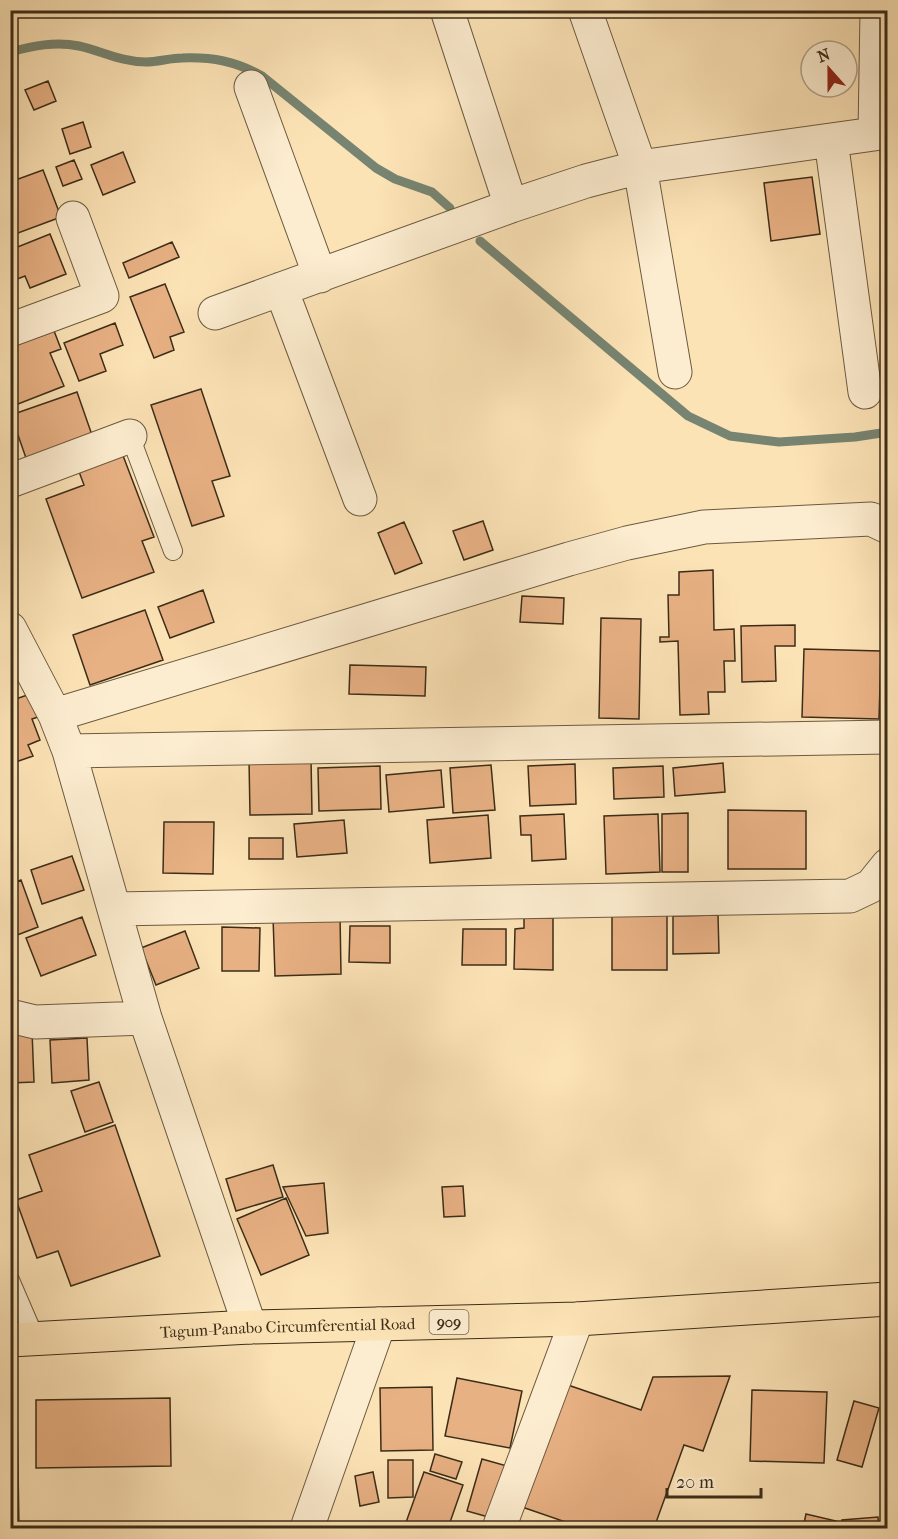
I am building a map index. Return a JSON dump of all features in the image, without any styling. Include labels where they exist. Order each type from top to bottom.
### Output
[{"type":"main road","name":"Tagum-Panabo Circumferential Road","points":[[23,1339],[250,1327],[578,1319],[888,1299]]},
{"type":"street","points":[[447,10],[512,206]]},
{"type":"street","points":[[585,10],[640,167],[675,372]]},
{"type":"street","points":[[215,314],[586,181],[640,167],[881,132],[877,10]]},
{"type":"street","points":[[250,87],[320,276]]},
{"type":"street","points":[[831,140],[865,392]]},
{"type":"street","points":[[10,330],[102,296],[73,218]]},
{"type":"street","points":[[281,289],[360,499]]},
{"type":"street","points":[[10,481],[130,436]]},
{"type":"street","points":[[55,715],[627,543],[704,527],[871,519],[888,527]]},
{"type":"street","points":[[10,629],[55,715],[69,751],[145,1018],[250,1327]]},
{"type":"street","points":[[69,751],[888,737]]},
{"type":"street","points":[[114,909],[850,896],[871,886],[888,865]]},
{"type":"street","points":[[10,1016],[34,1022],[145,1018]]},
{"type":"street","points":[[500,1528],[578,1319]]},
{"type":"street","points":[[307,1528],[379,1324]]},
{"type":"lane","points":[[130,436],[173,551]]},
{"type":"lane","points":[[10,1280],[23,1339]]},
{"type":"building","points":[[48,81],[56,101],[34,110],[25,90]]},
{"type":"building","points":[[83,122],[91,147],[70,154],[62,129]]},
{"type":"building","points":[[123,152],[135,182],[103,195],[91,165]]},
{"type":"building","points":[[74,160],[82,179],[63,186],[56,167]]},
{"type":"building","points":[[43,170],[61,217],[10,236],[10,182]]},
{"type":"building","points":[[812,177],[820,234],[771,241],[764,183]]},
{"type":"building","points":[[50,234],[66,274],[30,288],[25,276],[10,282],[10,250]]},
{"type":"building","points":[[172,242],[179,257],[129,278],[123,263]]},
{"type":"building","points":[[165,284],[184,332],[170,337],[174,350],[154,358],[130,297]]},
{"type":"building","points":[[51,323],[61,349],[50,353],[64,386],[18,404],[10,385],[10,340]]},
{"type":"building","points":[[115,323],[123,345],[100,354],[106,371],[79,381],[64,343]]},
{"type":"building","points":[[201,389],[230,476],[212,481],[224,516],[192,526],[151,405]]},
{"type":"building","points":[[77,392],[92,435],[26,458],[11,415]]},
{"type":"building","points":[[122,453],[154,537],[142,541],[154,572],[82,598],[46,499],[84,485],[78,469]]},
{"type":"building","points":[[483,521],[493,550],[464,560],[453,531]]},
{"type":"building","points":[[404,522],[422,563],[395,574],[378,533]]},
{"type":"building","points":[[713,570],[714,630],[734,629],[735,661],[724,661],[725,692],[708,692],[709,714],[680,715],[678,641],[660,642],[660,637],[669,637],[668,595],[679,595],[679,572]]},
{"type":"building","points":[[203,590],[214,622],[170,638],[158,607]]},
{"type":"building","points":[[522,596],[564,598],[563,624],[520,622]]},
{"type":"building","points":[[145,610],[163,660],[90,685],[73,635]]},
{"type":"building","points":[[601,618],[641,619],[639,719],[599,718]]},
{"type":"building","points":[[795,625],[795,646],[775,646],[776,681],[742,682],[741,626]]},
{"type":"building","points":[[10,649],[23,673],[10,679]]},
{"type":"building","points":[[804,649],[881,651],[879,719],[802,717]]},
{"type":"building","points":[[350,665],[426,667],[425,696],[349,694]]},
{"type":"building","points":[[33,693],[41,716],[32,719],[40,740],[28,745],[33,756],[10,764],[10,701]]},
{"type":"building","points":[[311,758],[312,814],[250,815],[249,759]]},
{"type":"building","points":[[723,763],[725,792],[675,796],[673,768]]},
{"type":"building","points":[[575,764],[576,804],[530,806],[528,766]]},
{"type":"building","points":[[491,765],[495,810],[453,813],[450,768]]},
{"type":"building","points":[[380,766],[381,809],[319,811],[318,768]]},
{"type":"building","points":[[663,766],[664,797],[614,799],[613,768]]},
{"type":"building","points":[[441,770],[444,807],[389,812],[386,775]]},
{"type":"building","points":[[728,810],[806,811],[806,869],[728,869]]},
{"type":"building","points":[[688,813],[688,872],[662,872],[662,814]]},
{"type":"building","points":[[564,814],[566,859],[532,861],[531,835],[521,835],[520,816]]},
{"type":"building","points":[[658,814],[660,872],[606,874],[604,816]]},
{"type":"building","points":[[488,815],[491,858],[430,863],[427,820]]},
{"type":"building","points":[[344,820],[347,853],[297,857],[294,824]]},
{"type":"building","points":[[164,822],[214,822],[213,874],[163,873]]},
{"type":"building","points":[[249,838],[283,838],[283,859],[249,859]]},
{"type":"building","points":[[72,856],[84,890],[42,904],[31,870]]},
{"type":"building","points":[[21,880],[38,927],[12,937],[10,932],[10,884]]},
{"type":"building","points":[[612,909],[667,909],[667,970],[612,970]]},
{"type":"building","points":[[340,915],[341,974],[275,976],[273,917]]},
{"type":"building","points":[[718,915],[719,953],[673,954],[673,916]]},
{"type":"building","points":[[82,917],[96,955],[41,976],[26,938]]},
{"type":"building","points":[[524,917],[553,918],[553,970],[514,969],[515,929],[524,928]]},
{"type":"building","points":[[350,926],[390,926],[390,963],[349,962]]},
{"type":"building","points":[[222,927],[260,928],[259,971],[222,971]]},
{"type":"building","points":[[463,929],[506,929],[506,965],[462,965]]},
{"type":"building","points":[[185,931],[199,968],[156,985],[141,948]]},
{"type":"building","points":[[32,1031],[34,1082],[10,1083],[10,1032]]},
{"type":"building","points":[[87,1038],[89,1080],[52,1083],[50,1040]]},
{"type":"building","points":[[99,1082],[113,1122],[85,1132],[71,1091]]},
{"type":"building","points":[[115,1125],[160,1256],[71,1286],[58,1251],[37,1258],[16,1200],[42,1191],[29,1155]]},
{"type":"building","points":[[273,1165],[283,1197],[236,1211],[226,1179]]},
{"type":"building","points":[[324,1183],[328,1233],[306,1236],[283,1187]]},
{"type":"building","points":[[463,1186],[465,1216],[444,1217],[442,1187]]},
{"type":"building","points":[[286,1198],[309,1255],[261,1275],[237,1219]]},
{"type":"building","points":[[730,1376],[703,1451],[684,1445],[654,1528],[583,1528],[522,1507],[565,1384],[641,1410],[653,1377]]},
{"type":"building","points":[[457,1378],[522,1391],[510,1448],[445,1436]]},
{"type":"building","points":[[432,1387],[433,1450],[381,1451],[380,1388]]},
{"type":"building","points":[[752,1390],[827,1392],[824,1463],[750,1461]]},
{"type":"building","points":[[170,1398],[171,1466],[36,1468],[36,1400]]},
{"type":"building","points":[[854,1401],[879,1408],[862,1467],[837,1460]]},
{"type":"building","points":[[17,1409],[19,1528],[10,1528],[10,1410]]},
{"type":"building","points":[[435,1454],[462,1462],[456,1479],[430,1471]]},
{"type":"building","points":[[482,1459],[507,1466],[499,1520],[467,1511]]},
{"type":"building","points":[[388,1460],[413,1460],[413,1497],[388,1498]]},
{"type":"building","points":[[373,1472],[379,1502],[360,1506],[355,1476]]},
{"type":"building","points":[[424,1472],[463,1485],[448,1528],[404,1528]]},
{"type":"building","points":[[806,1514],[836,1521],[834,1528],[803,1528]]},
{"type":"building","points":[[878,1517],[879,1528],[843,1528],[842,1520]]},
{"type":"building","points":[[320,1520],[346,1528],[317,1528]]},
{"type":"waterway","points":[[10,52],[36,46],[61,44],[79,46],[137,62],[204,58],[242,67],[262,76],[376,168],[395,179],[432,192],[450,208]]},
{"type":"waterway","points":[[480,241],[688,416],[730,436],[779,442],[855,437],[888,432]]}]
